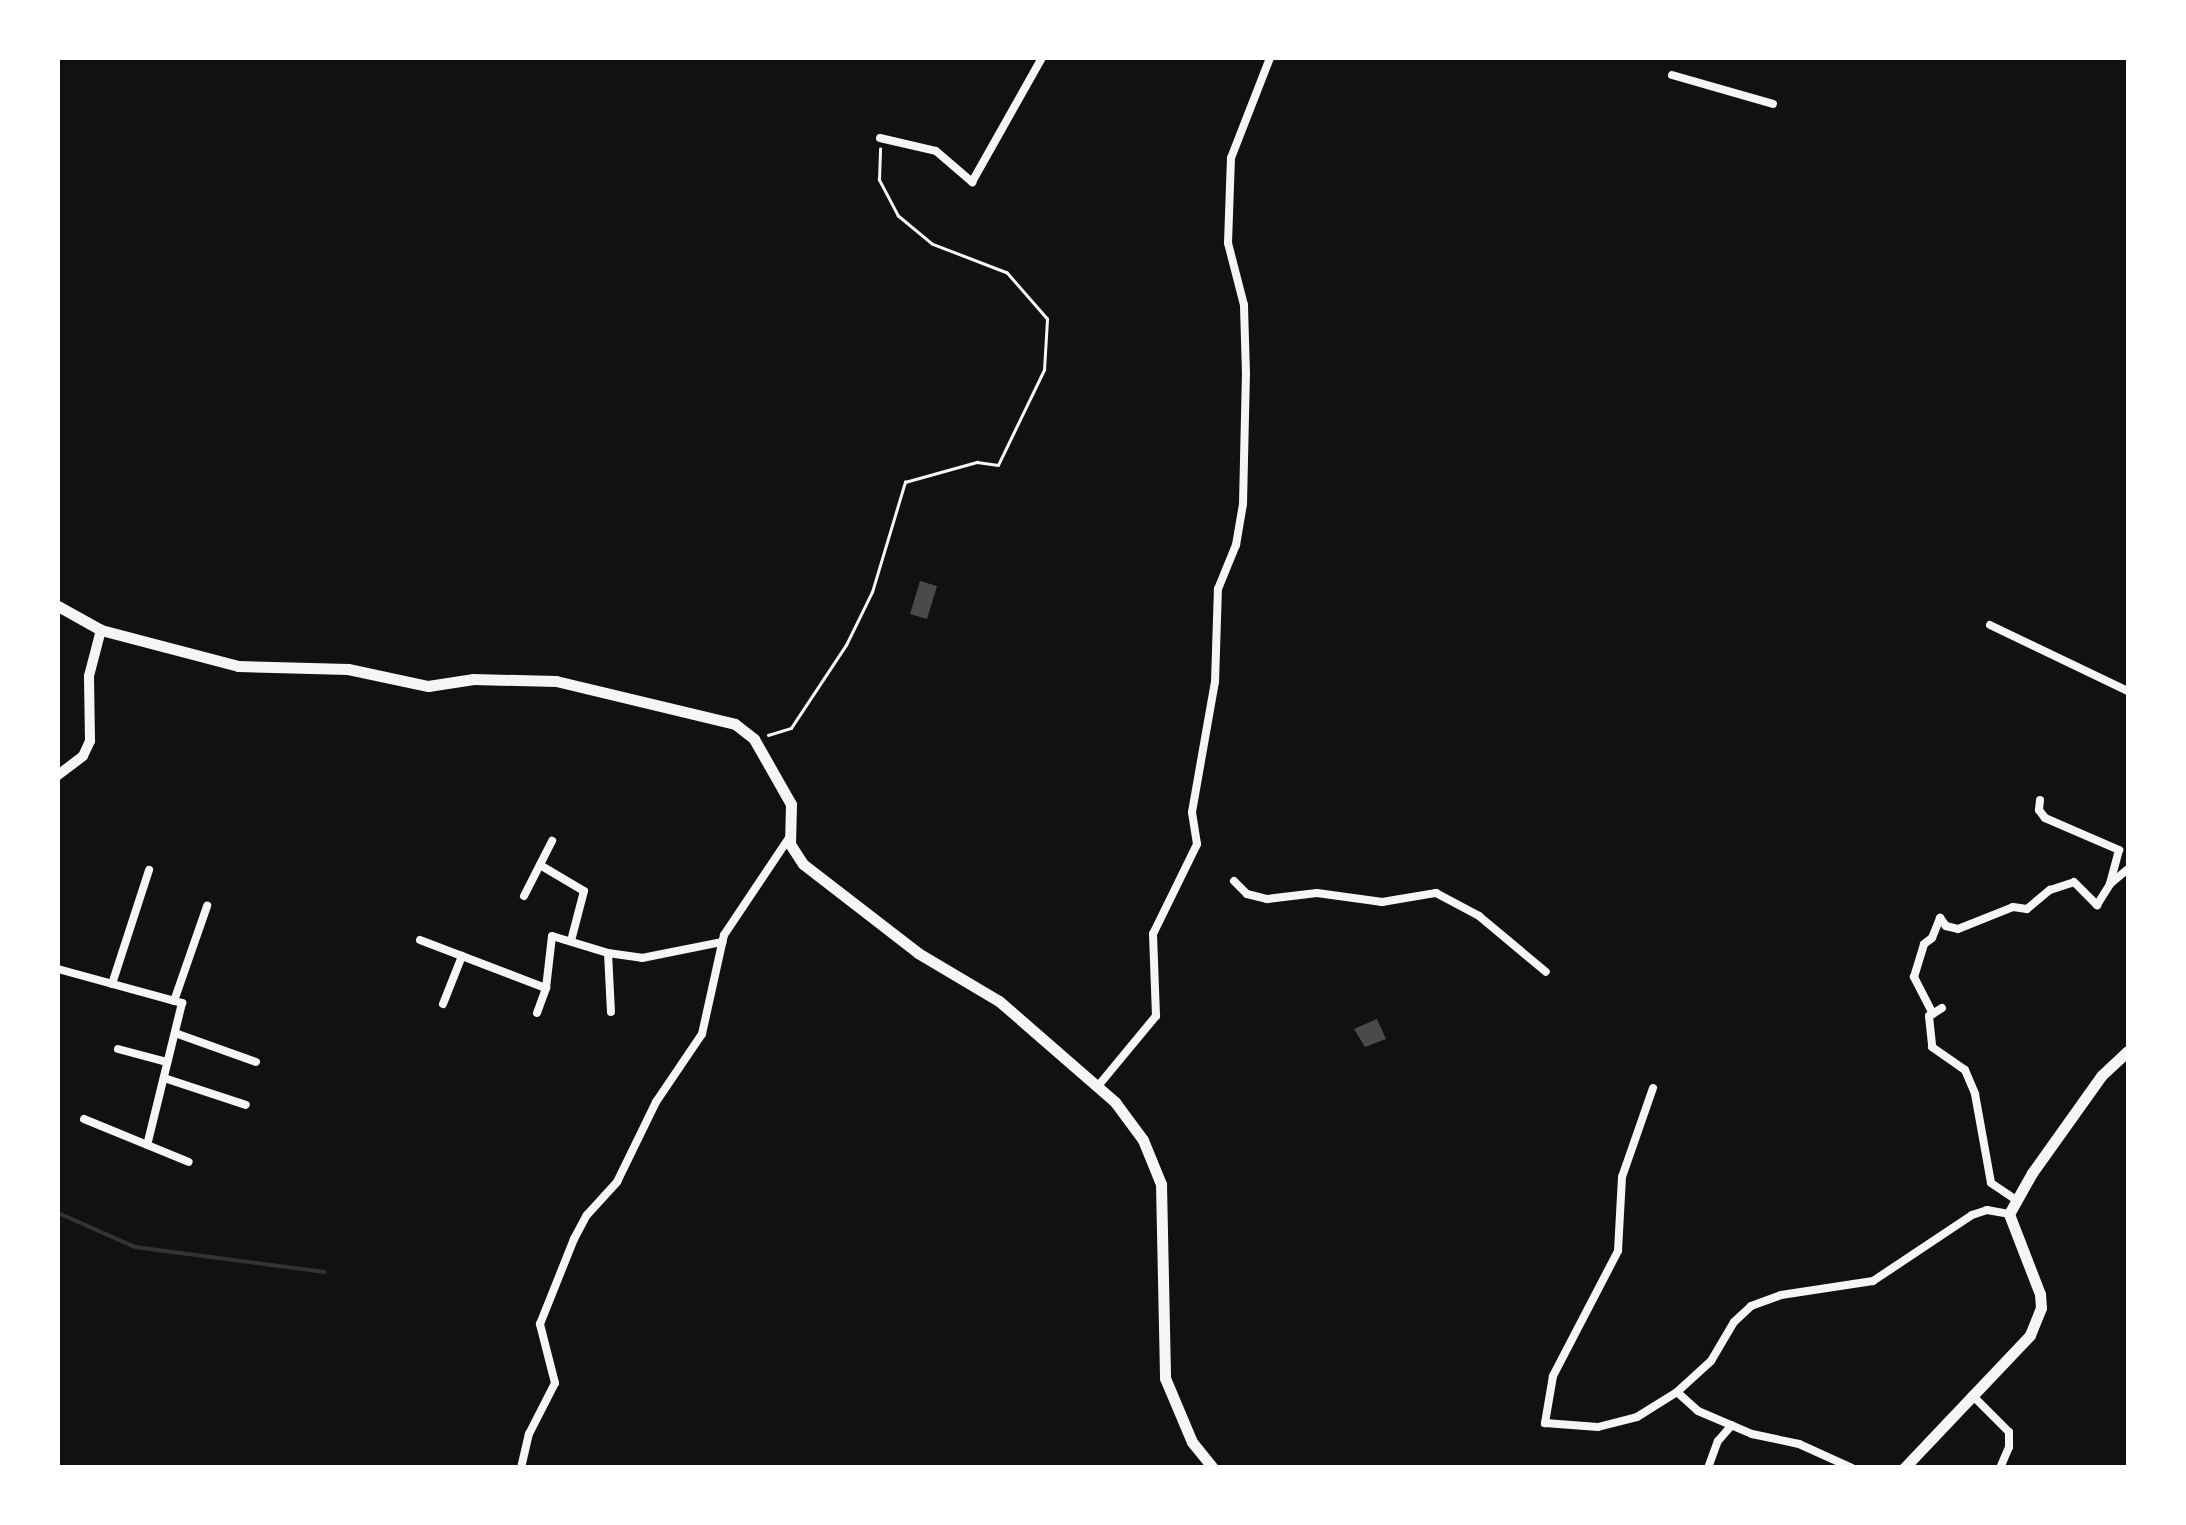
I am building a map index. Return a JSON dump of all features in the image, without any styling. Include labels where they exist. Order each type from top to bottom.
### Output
[{"type":"main road","points":[[58,606],[102,630],[214,661],[268,669],[313,665],[348,669],[428,686],[473,679],[556,681],[718,717],[754,739],[792,804],[790,844],[803,864],[918,953],[999,1000],[1098,1086],[1143,1140],[1158,1174],[1164,1281],[1162,1361],[1178,1414],[1212,1468]]},
{"type":"main road","points":[[1904,1468],[2030,1335],[2041,1308],[2038,1281],[2008,1214],[2102,1075],[2128,1051]]},
{"type":"street","points":[[880,138],[936,151],[972,182],[1042,58]]},
{"type":"street","points":[[1098,1086],[1156,1016],[1153,934],[1197,844],[1192,812],[1215,682],[1218,588],[1236,545],[1243,504],[1244,306],[1228,243],[1231,158],[1270,58]]},
{"type":"street","points":[[1672,75],[1773,104]]},
{"type":"street","points":[[1990,625],[2128,691]]},
{"type":"street","points":[[58,775],[83,756],[90,741],[90,676],[102,630]]},
{"type":"street","points":[[2040,800],[2039,810],[2045,818],[2118,850],[2110,884]]},
{"type":"street","points":[[521,1468],[529,1434],[555,1384],[540,1324],[574,1239],[588,1215],[617,1182],[656,1102],[702,1034],[722,942],[791,834]]},
{"type":"street","points":[[524,896],[552,841]]},
{"type":"street","points":[[540,865],[584,890],[571,942]]},
{"type":"street","points":[[1933,1014],[1914,976],[1924,944],[1940,918],[1946,926],[1958,929],[2012,906],[2026,909],[2050,890],[2074,882],[2097,905],[2110,884],[2128,869]]},
{"type":"street","points":[[112,984],[149,870]]},
{"type":"street","points":[[1234,881],[1247,894],[1267,899],[1317,893],[1382,902],[1436,893],[1479,916],[1546,972]]},
{"type":"street","points":[[174,1001],[207,906]]},
{"type":"street","points":[[536,1013],[546,988],[552,936],[608,953],[642,958],[722,942]]},
{"type":"street","points":[[420,940],[546,988]]},
{"type":"street","points":[[608,953],[612,1012]]},
{"type":"street","points":[[443,1004],[462,956]]},
{"type":"street","points":[[58,970],[182,1003],[147,1145]]},
{"type":"street","points":[[1942,1008],[1929,1016],[1932,1047],[1965,1070],[1975,1094],[1990,1183],[2016,1200]]},
{"type":"street","points":[[175,1032],[256,1062]]},
{"type":"street","points":[[118,1049],[168,1062]]},
{"type":"street","points":[[164,1078],[246,1105]]},
{"type":"street","points":[[1653,1088],[1622,1176],[1618,1251],[1553,1376],[1545,1423],[1598,1427],[1637,1416],[1677,1392],[1711,1361],[1734,1322],[1751,1306],[1782,1295],[1873,1281],[1972,1214],[1987,1210],[2008,1214]]},
{"type":"street","points":[[84,1120],[189,1162]]},
{"type":"street","points":[[1677,1392],[1698,1411],[1800,1444],[1852,1468]]},
{"type":"street","points":[[1972,1396],[2008,1432],[2008,1447],[2000,1468]]},
{"type":"street","points":[[1708,1468],[1718,1441],[1732,1425]]},
{"type":"path","points":[[754,739],[790,728],[846,645],[872,592],[905,482],[976,462],[998,465],[1044,370],[1047,319],[1007,273],[932,244],[898,216],[879,180],[880,138]]},
{"type":"building","points":[[920,581],[937,586],[927,619],[910,614]]},
{"type":"building","points":[[1377,1019],[1386,1039],[1365,1047],[1354,1029]]},
{"type":"waterway","points":[[58,1213],[135,1247],[324,1272]]}]
